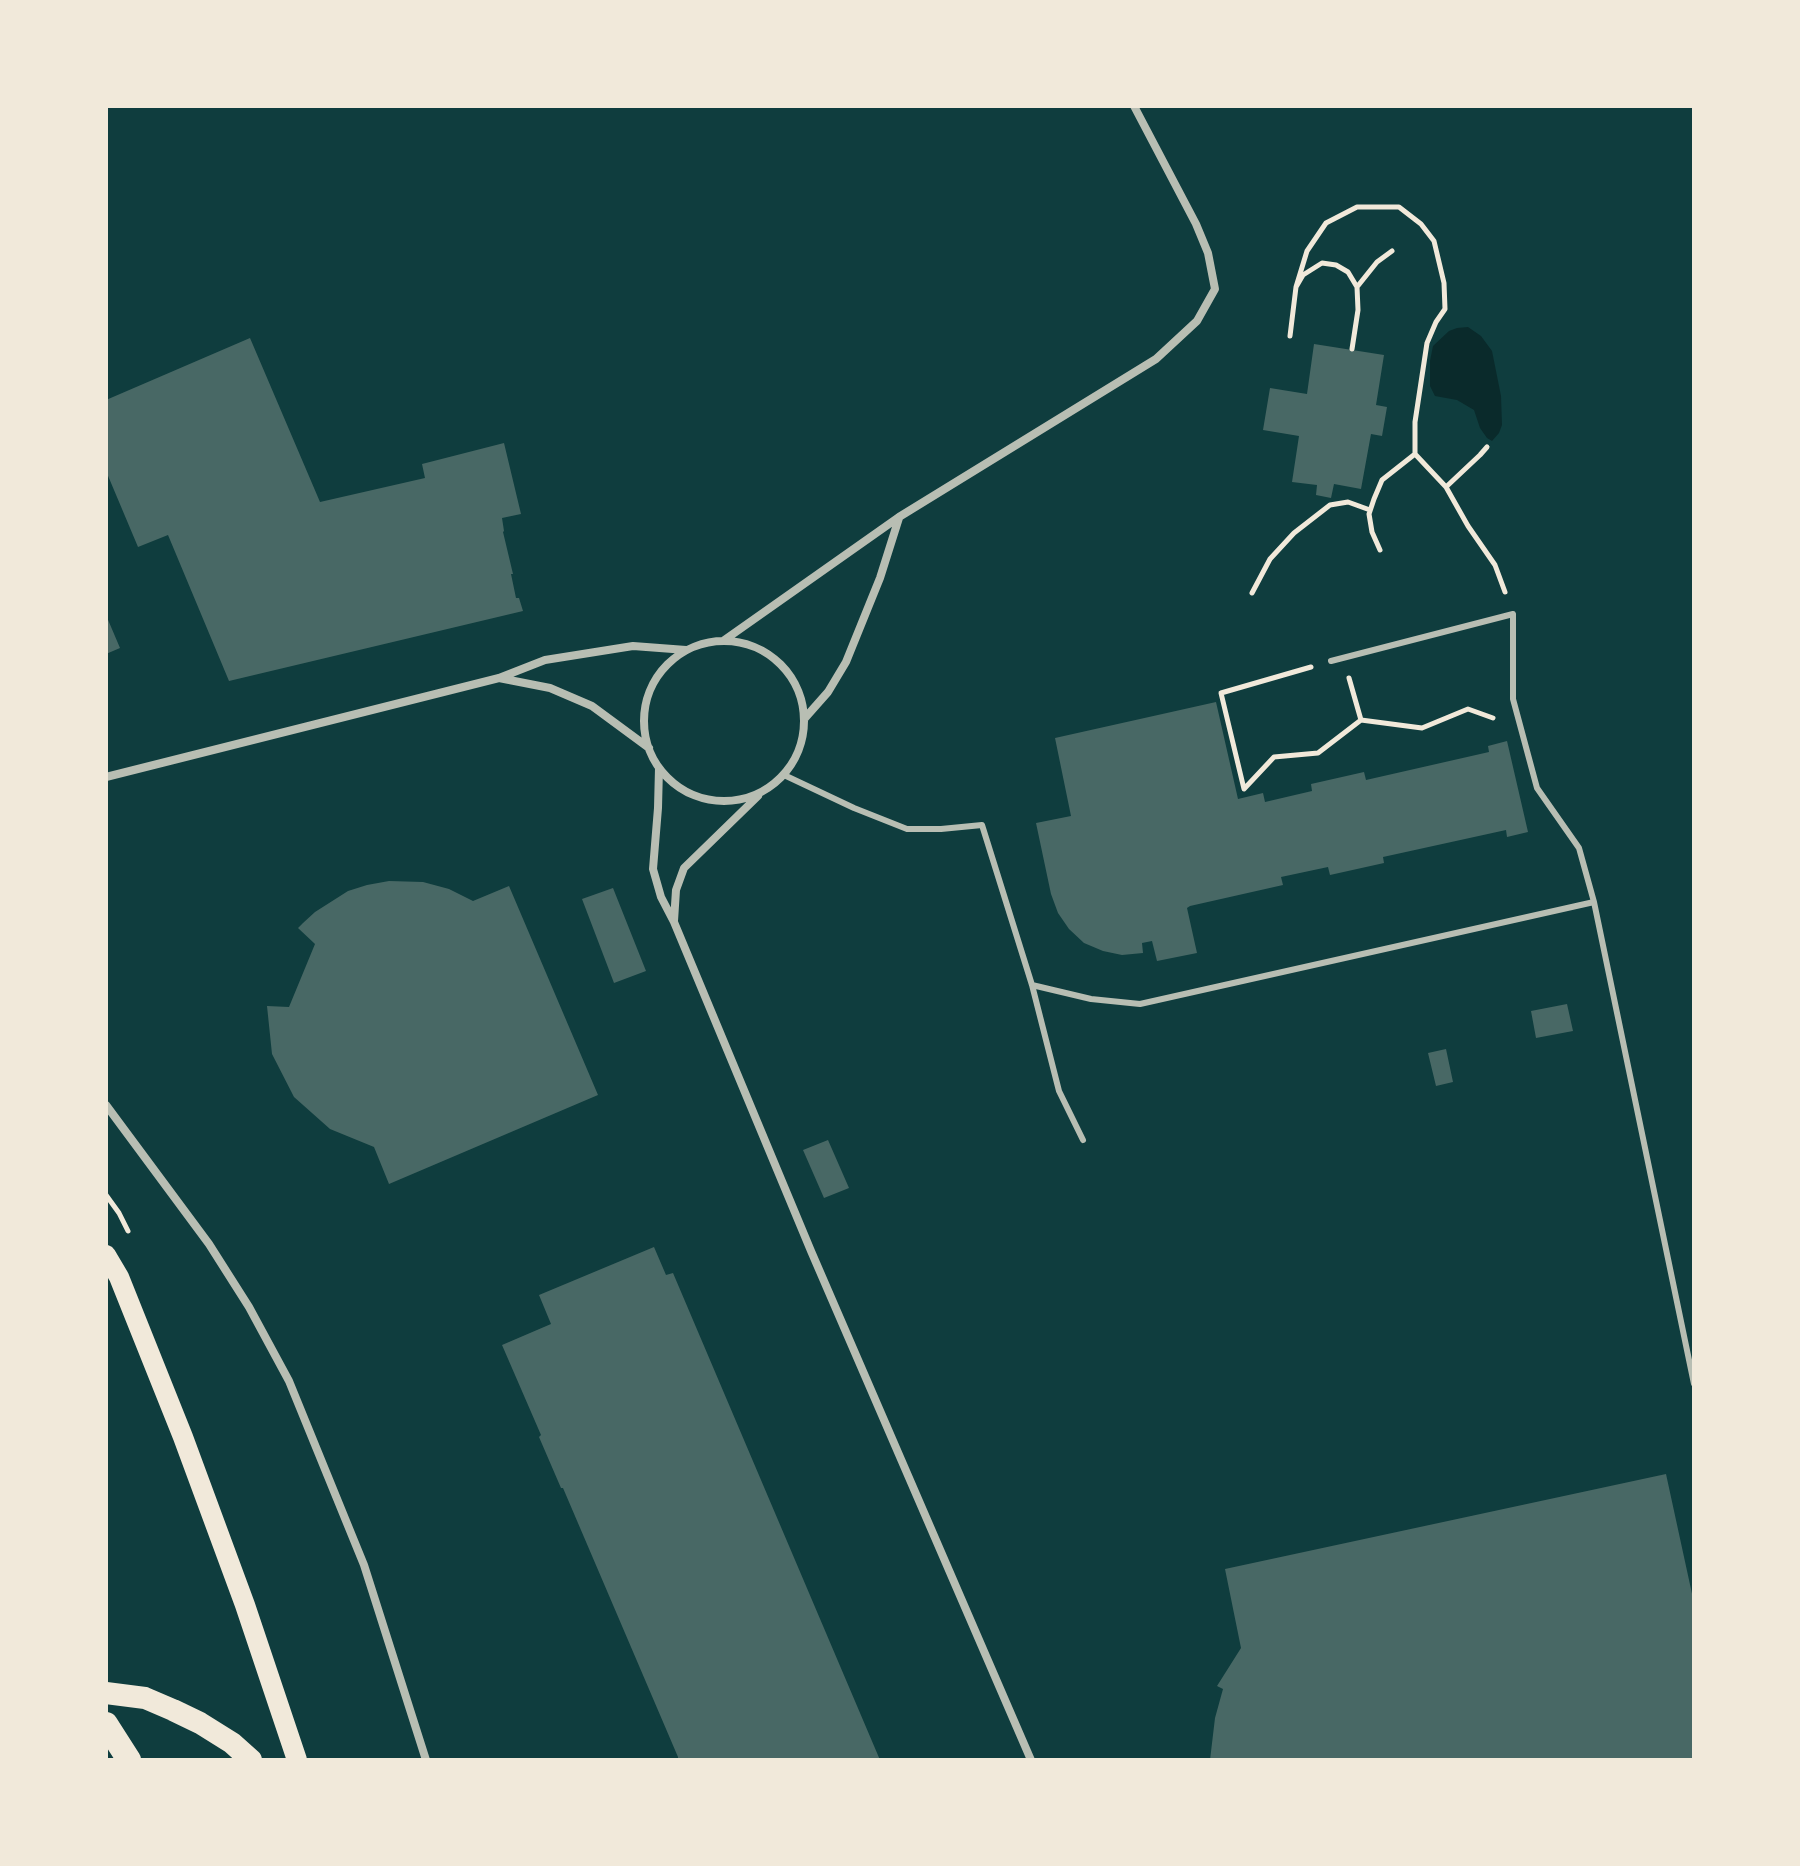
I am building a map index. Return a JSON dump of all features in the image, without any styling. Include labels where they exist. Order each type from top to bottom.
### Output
[{"type":"highway","points":[[106,1693],[145,1698],[173,1710],[232,1743],[251,1760]]},
{"type":"highway","points":[[106,1724],[129,1760]]},
{"type":"main road","points":[[106,1255],[119,1277],[189,1451],[297,1760]]},
{"type":"street","points":[[723,641],[899,517],[1156,359],[1197,321],[1215,289],[1208,253],[1134,106]]},
{"type":"street","points":[[805,718],[828,692],[846,662],[880,578],[899,517]]},
{"type":"street","points":[[674,922],[676,890],[684,868],[762,792],[784,775],[803,739],[805,718],[800,694],[788,672],[769,655],[747,644],[723,641],[686,650],[659,674],[648,697],[644,722],[649,748],[659,768],[675,785],[695,796],[717,801],[740,800],[762,792]]},
{"type":"street","points":[[106,777],[499,678],[545,660],[633,646],[686,650]]},
{"type":"street","points":[[499,678],[550,688],[592,706],[649,748]]},
{"type":"street","points":[[659,768],[653,869],[661,897],[1031,1760]]},
{"type":"street","points":[[106,1105],[209,1244],[249,1307],[289,1381],[364,1565],[426,1760]]},
{"type":"lane","points":[[1331,661],[1513,614],[1513,699],[1537,788],[1579,848],[1594,902],[1694,1384]]},
{"type":"lane","points":[[784,775],[907,829],[982,825],[1032,985],[1059,1091],[1083,1140]]},
{"type":"lane","points":[[1032,985],[1091,999],[1140,1004],[1594,902]]},
{"type":"path","points":[[1290,336],[1296,287],[1307,251],[1326,223],[1357,207],[1399,207],[1421,224],[1434,241],[1444,283],[1445,309],[1427,343],[1415,422],[1415,454],[1446,487],[1495,565],[1513,614]]},
{"type":"path","points":[[1357,287],[1366,273],[1392,251]]},
{"type":"path","points":[[1296,287],[1303,275],[1322,263],[1336,265],[1348,272],[1357,287],[1358,310],[1352,349]]},
{"type":"path","points":[[1446,487],[1487,447]]},
{"type":"path","points":[[1380,550],[1372,532],[1370,510],[1382,480],[1415,454]]},
{"type":"path","points":[[1252,593],[1270,559],[1294,533],[1330,505],[1348,502],[1370,510]]},
{"type":"path","points":[[1343,658],[1361,720]]},
{"type":"path","points":[[1331,661],[1221,693],[1244,789],[1274,757],[1318,753],[1361,720],[1422,728],[1468,709],[1521,729]]},
{"type":"path","points":[[106,1195],[131,1235]]},
{"type":"water","points":[[1468,327],[1481,336],[1492,351],[1501,396],[1502,425],[1492,441],[1480,428],[1474,410],[1457,400],[1435,396],[1430,386],[1433,346],[1449,331]]},
{"type":"building","points":[[250,338],[320,502],[425,478],[422,464],[504,443],[521,514],[502,518],[503,532],[516,598],[519,598],[523,611],[229,681],[168,535],[138,547],[106,471],[106,400]]},
{"type":"building","points":[[1314,344],[1384,355],[1376,405],[1387,407],[1382,436],[1371,434],[1361,489],[1334,484],[1331,498],[1316,495],[1317,485],[1292,482],[1299,436],[1263,430],[1270,388],[1307,394]]},
{"type":"building","points":[[106,615],[120,648],[106,654]]},
{"type":"building","points":[[1216,702],[1238,799],[1263,793],[1265,802],[1312,791],[1311,784],[1364,772],[1366,780],[1489,752],[1488,746],[1507,741],[1528,832],[1507,837],[1506,830],[1383,857],[1384,863],[1330,875],[1328,867],[1281,877],[1283,885],[1190,906],[1187,908],[1197,953],[1157,961],[1152,941],[1142,943],[1143,953],[1122,955],[1084,943],[1058,913],[1036,823],[1071,816],[1055,738]]},
{"type":"building","points":[[389,881],[423,882],[449,889],[473,901],[509,886],[598,1095],[389,1184],[374,1147],[330,1129],[294,1097],[272,1054],[267,1006],[289,1007],[315,944],[298,928],[315,912],[348,891]]},
{"type":"building","points":[[613,888],[646,971],[614,983],[582,899]]},
{"type":"building","points":[[1567,1004],[1573,1031],[1536,1038],[1531,1011]]},
{"type":"building","points":[[1446,1049],[1453,1082],[1436,1086],[1428,1053]]},
{"type":"building","points":[[828,1140],[849,1188],[824,1198],[803,1150]]},
{"type":"building","points":[[654,1247],[666,1275],[673,1273],[880,1760],[678,1760],[502,1345],[551,1324],[539,1295]]},
{"type":"building","points":[[1666,1474],[1694,1603],[1694,1760],[1210,1760],[1215,1718],[1223,1689],[1217,1686],[1241,1648],[1225,1569]]}]
